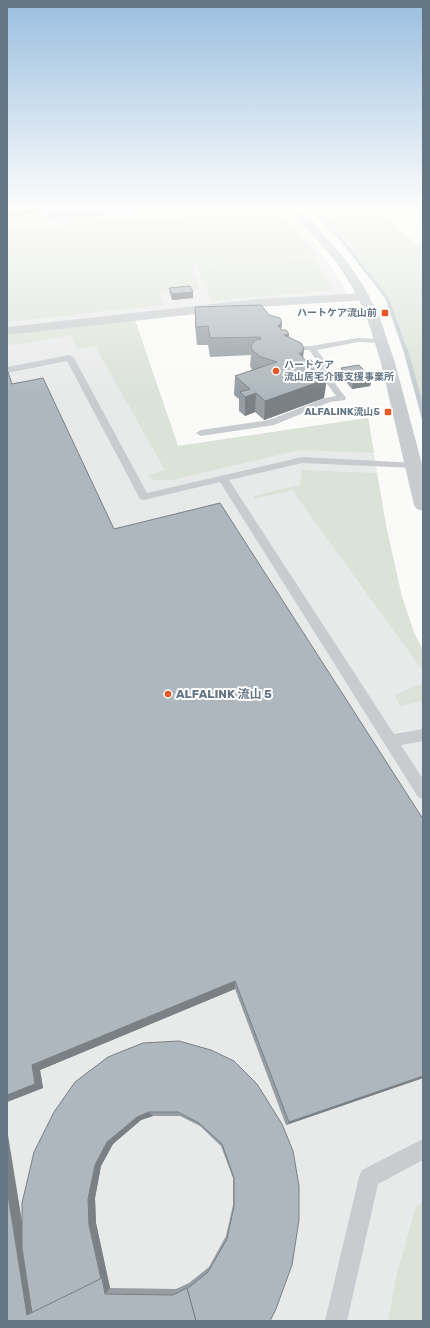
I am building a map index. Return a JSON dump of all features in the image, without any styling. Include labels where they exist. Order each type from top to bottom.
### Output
[{"type":"street","points":[[348,270],[364,297],[382,341],[423,505]]},
{"type":"street","points":[[7,331],[243,305],[364,297]]},
{"type":"lane","points":[[283,336],[295,348],[311,348],[358,340],[382,341]]},
{"type":"lane","points":[[201,433],[271,423],[328,400],[342,398],[321,370],[323,363],[311,348]]},
{"type":"lane","points":[[7,370],[70,358],[144,496],[302,460],[414,465]]},
{"type":"lane","points":[[222,478],[423,792]]},
{"type":"lane","points":[[391,741],[423,735]]},
{"type":"lane","points":[[336,1321],[369,1178],[423,1148]]},
{"type":"shaded area","points":[[7,270],[332,270],[348,295],[257,300],[7,328]]},
{"type":"shaded area","points":[[7,270],[193,270],[200,289],[160,293],[163,305],[7,322]]},
{"type":"shaded area","points":[[199,270],[321,270],[335,290],[211,301]]},
{"type":"shaded area","points":[[363,270],[367,270],[389,298],[409,353],[423,404],[423,423],[404,353],[385,298]]},
{"type":"shaded area","points":[[367,270],[423,270],[423,405],[405,341],[389,298]]},
{"type":"shaded area","points":[[135,320],[178,446],[368,418],[386,526],[402,597],[414,633],[423,650],[423,1321],[7,1321],[7,335]]},
{"type":"shaded area","points":[[135,320],[178,446],[368,418],[374,453],[300,450],[172,480],[152,480],[149,475],[165,470],[95,346],[78,349],[70,335],[7,346],[7,335]]},
{"type":"shaded area","points":[[302,470],[377,473],[386,526],[402,597],[414,633],[423,650],[423,671],[292,490],[254,499],[253,496],[300,485]]},
{"type":"shaded area","points":[[423,683],[423,701],[400,706],[395,695]]},
{"type":"shaded area","points":[[422,1203],[423,1321],[388,1321],[397,1273],[416,1207]]},
{"type":"building","points":[[190,286],[193,292],[172,294],[169,288]]},
{"type":"building","points":[[261,305],[269,315],[280,318],[282,322],[278,326],[282,330],[286,330],[289,334],[284,335],[301,343],[304,349],[301,353],[299,353],[305,360],[310,359],[327,379],[265,401],[256,393],[245,397],[240,392],[250,389],[235,376],[277,362],[261,357],[253,351],[251,348],[252,344],[256,340],[261,339],[260,337],[210,338],[208,326],[196,327],[195,307]]},
{"type":"building","points":[[359,365],[372,379],[353,382],[341,368]]},
{"type":"building","name":"ALFALINK 流山 5","points":[[7,369],[12,384],[43,378],[114,529],[220,503],[423,819],[423,1076],[289,1122],[235,981],[32,1065],[35,1084],[7,1095]]},
{"type":"building","points":[[179,1041],[211,1050],[234,1061],[257,1084],[282,1124],[293,1151],[299,1186],[299,1220],[292,1265],[270,1321],[196,1321],[187,1289],[208,1272],[227,1239],[234,1206],[234,1178],[222,1144],[199,1123],[178,1112],[149,1112],[137,1117],[107,1142],[95,1165],[88,1199],[89,1225],[101,1279],[32,1313],[22,1248],[22,1203],[34,1152],[54,1112],[75,1082],[108,1057],[143,1043]]},
{"type":"building","points":[[7,1189],[27,1315],[102,1278],[105,1294],[173,1295],[187,1288],[196,1321],[7,1321]]},
{"type":"place","name":"ハートケア流山前","points":[[385,313]]},
{"type":"place","name":"ハートケア 流山居宅介護支援事業所","points":[[276,371]]},
{"type":"place","name":"ALFALINK流山5","points":[[388,412]]},
{"type":"place","name":"ALFALINK 流山 5","points":[[168,694]]}]
